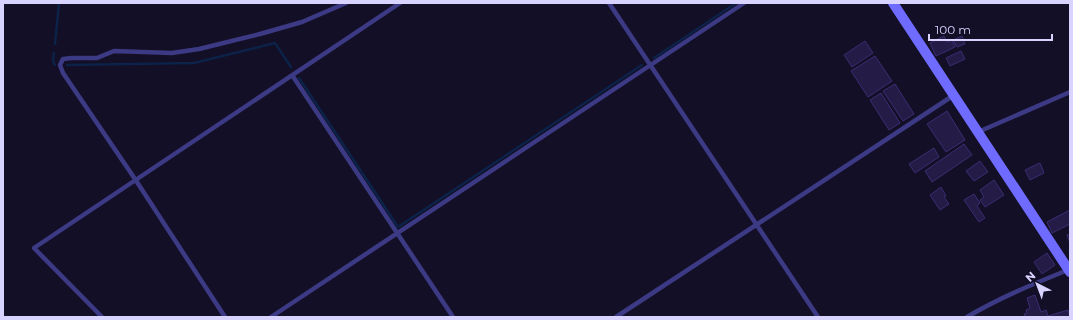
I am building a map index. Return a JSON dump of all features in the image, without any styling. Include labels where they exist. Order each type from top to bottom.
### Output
[{"type":"street","points":[[893,3],[1069,271]]},
{"type":"lane","points":[[226,317],[63,72],[60,65],[63,59],[97,58],[114,51],[172,53],[199,49],[302,22],[346,3]]},
{"type":"lane","points":[[102,317],[34,248],[400,3]]},
{"type":"lane","points":[[609,3],[818,317]]},
{"type":"lane","points":[[271,317],[744,3]]},
{"type":"lane","points":[[292,75],[453,317]]},
{"type":"lane","points":[[978,132],[1070,92]]},
{"type":"lane","points":[[616,317],[954,95]]},
{"type":"lane","points":[[967,317],[987,305],[1018,290],[1069,271]]},
{"type":"building","points":[[944,36],[947,42],[952,40],[955,47],[936,56],[930,43]]},
{"type":"building","points":[[962,36],[965,44],[957,47],[953,40]]},
{"type":"building","points":[[865,41],[873,53],[852,67],[844,55]]},
{"type":"building","points":[[961,51],[965,59],[950,66],[946,58]]},
{"type":"building","points":[[875,56],[892,81],[868,97],[851,71]]},
{"type":"building","points":[[895,84],[914,114],[903,121],[883,91]]},
{"type":"building","points":[[881,93],[900,123],[889,130],[870,100]]},
{"type":"building","points":[[947,111],[965,140],[946,152],[927,124]]},
{"type":"building","points":[[964,144],[972,155],[932,182],[925,171]]},
{"type":"building","points":[[934,148],[939,157],[915,173],[909,164]]},
{"type":"building","points":[[980,161],[988,172],[974,181],[966,171]]},
{"type":"building","points":[[1040,163],[1044,173],[1030,180],[1025,170]]},
{"type":"building","points":[[994,180],[1004,195],[985,207],[980,200],[984,197],[980,190]]},
{"type":"building","points":[[941,187],[946,196],[944,197],[949,204],[940,210],[930,195]]},
{"type":"building","points":[[974,194],[980,203],[977,206],[985,218],[979,222],[964,200]]},
{"type":"building","points":[[1070,210],[1070,224],[1052,233],[1047,222]]},
{"type":"building","points":[[1070,234],[1070,243],[1067,235]]},
{"type":"building","points":[[1047,253],[1055,265],[1042,274],[1034,262]]},
{"type":"building","points":[[1035,295],[1041,312],[1046,310],[1048,316],[1068,310],[1070,317],[1025,317],[1024,314],[1027,313],[1026,310],[1030,308],[1027,298]]},
{"type":"waterway","points":[[55,44],[59,3]]},
{"type":"waterway","points":[[654,58],[736,3]]},
{"type":"waterway","points":[[67,65],[194,63],[275,43],[291,67]]},
{"type":"waterway","points":[[54,53],[53,61],[55,65]]},
{"type":"waterway","points":[[299,78],[398,227],[642,65]]}]
